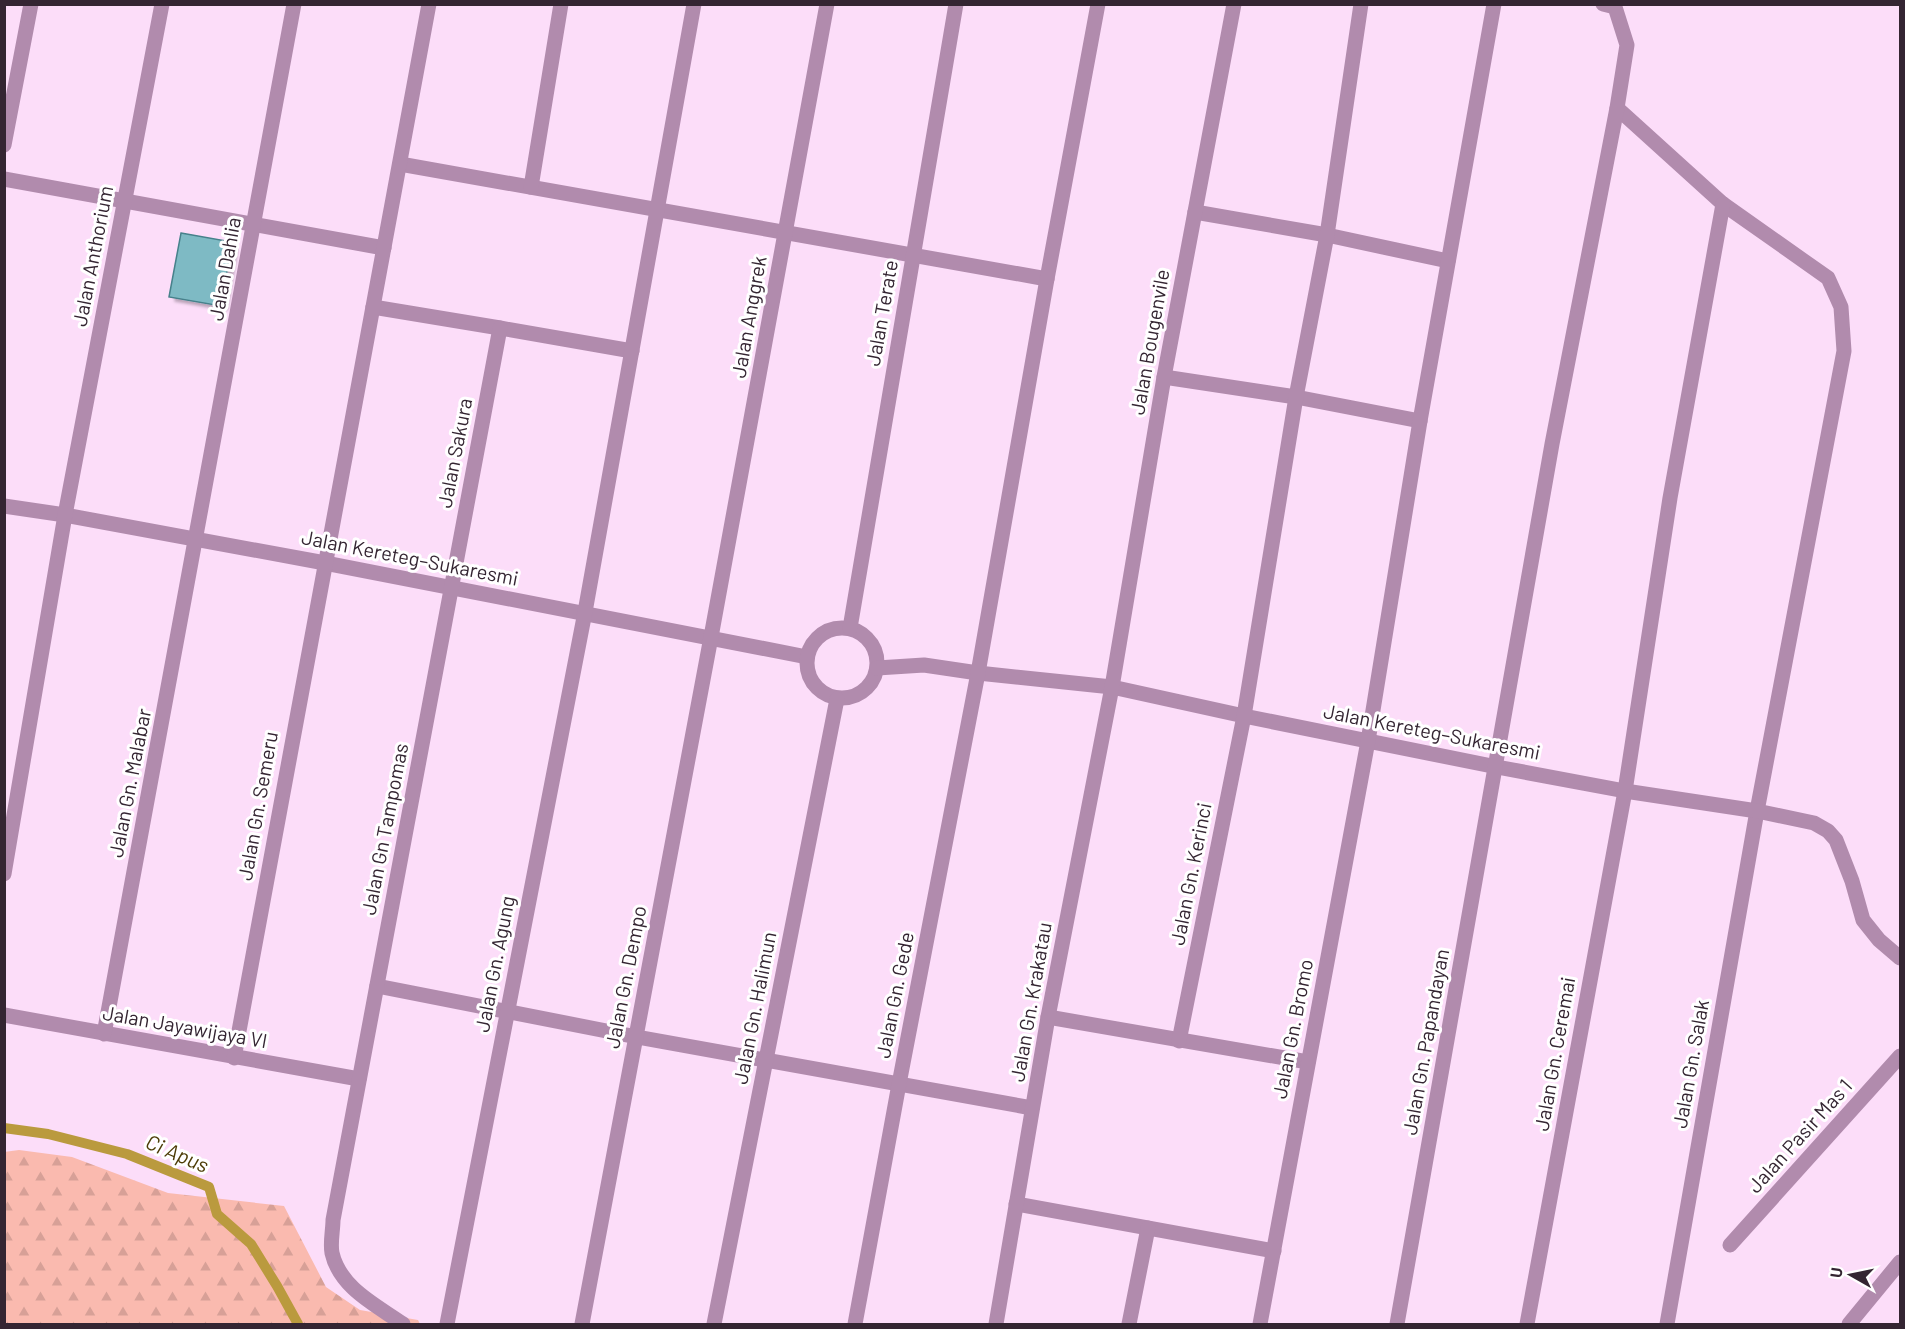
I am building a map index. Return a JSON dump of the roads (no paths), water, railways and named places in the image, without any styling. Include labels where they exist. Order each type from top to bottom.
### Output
[{"type":"street","points":[[4,145],[31,4]]},
{"type":"street","name":"Jalan Anthorium","points":[[4,874],[65,515],[162,4]]},
{"type":"street","name":"Jalan Dahlia","points":[[196,540],[294,4]]},
{"type":"street","name":"Jalan Gn. Semeru","points":[[234,1058],[429,4]]},
{"type":"street","points":[[531,187],[561,4]]},
{"type":"street","name":"Jalan Gn. Agung","points":[[447,1324],[585,612],[694,4]]},
{"type":"street","name":"Jalan Anggrek","points":[[711,638],[827,4]]},
{"type":"street","name":"Jalan Terate","points":[[850,628],[956,4]]},
{"type":"street","name":"Jalan Gn. Gede","points":[[855,1324],[978,673],[1098,4]]},
{"type":"street","name":"Jalan Bougenvile","points":[[1112,687],[1164,377],[1234,4]]},
{"type":"street","name":"Jalan Gn. Kerinci","points":[[1179,1041],[1244,716],[1296,397],[1327,235],[1361,4]]},
{"type":"street","name":"Jalan Gn. Bromo","points":[[1260,1324],[1368,741],[1420,421],[1494,4]]},
{"type":"street","name":"Jalan Gn. Papandayan","points":[[1397,1324],[1497,767],[1552,444],[1617,108],[1627,45],[1615,7],[1603,4]]},
{"type":"street","points":[[4,64],[21,55]]},
{"type":"street","name":"Jalan Gn. Salak","points":[[1617,108],[1723,204],[1828,278],[1841,307],[1844,351],[1756,811],[1666,1324]]},
{"type":"street","points":[[400,164],[1047,279]]},
{"type":"street","points":[[4,179],[384,248]]},
{"type":"street","name":"Jalan Gn. Ceremai","points":[[1527,1324],[1625,791],[1670,498],[1723,204]]},
{"type":"street","points":[[1195,212],[1327,235],[1448,261]]},
{"type":"street","points":[[373,307],[632,351]]},
{"type":"street","name":"Jalan Sakura","points":[[451,587],[500,327]]},
{"type":"street","points":[[1164,377],[1296,397],[1420,421]]},
{"type":"street","name":"Jalan Kereteg–Sukaresmi","points":[[4,506],[65,515],[325,563],[807,657]]},
{"type":"street","name":"Jalan Gn. Malabar","points":[[104,1034],[196,540]]},
{"type":"street","name":"Jalan Gn Tampomas","points":[[403,1324],[351,1287],[339,1272],[332,1251],[333,1220],[451,587]]},
{"type":"street","points":[[836,628],[850,628],[862,633],[871,642],[876,654],[877,668],[868,688],[859,695],[848,699],[837,699],[823,694],[813,684],[807,671],[807,657],[812,643],[822,633],[836,628]]},
{"type":"street","name":"Jalan Gn. Dempo","points":[[582,1324],[711,638]]},
{"type":"street","name":"Jalan Kereteg–Sukaresmi","points":[[877,668],[924,665],[1112,687],[1497,767],[1814,823],[1828,831],[1836,840],[1852,881],[1863,920],[1879,940],[1900,958]]},
{"type":"street","name":"Jalan Gn. Krakatau","points":[[996,1324],[1048,1017],[1112,687]]},
{"type":"street","name":"Jalan Gn. Halimun","points":[[714,1324],[837,699]]},
{"type":"street","points":[[377,986],[637,1037],[1032,1108]]},
{"type":"street","name":"Jalan Jayawijaya VI","points":[[4,1016],[358,1079]]},
{"type":"street","points":[[1048,1017],[1308,1062]]},
{"type":"street","name":"Jalan Pasir Mas 1","points":[[1730,1245],[1900,1056]]},
{"type":"street","points":[[1016,1204],[1274,1251]]},
{"type":"street","points":[[1129,1324],[1148,1228]]},
{"type":"street","points":[[1849,1324],[1900,1262]]},
{"type":"waterway","name":"Ci Apus","points":[[4,1128],[48,1134],[127,1154],[209,1187],[217,1214],[251,1244],[298,1324]]}]
